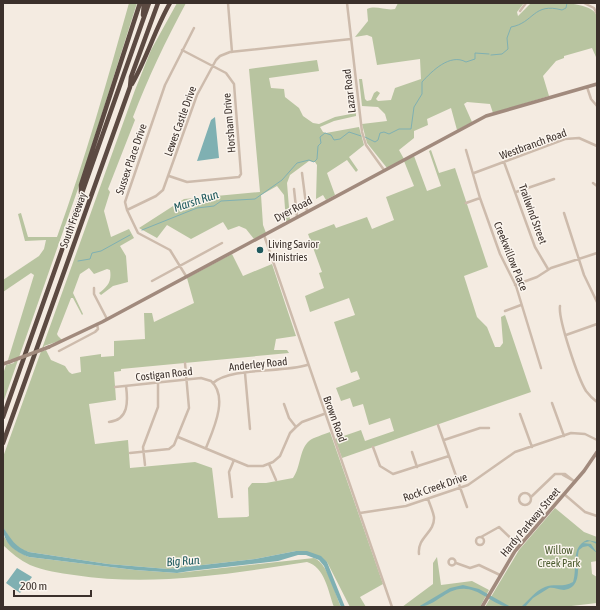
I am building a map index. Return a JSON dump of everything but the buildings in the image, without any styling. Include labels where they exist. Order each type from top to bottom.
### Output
[{"type":"highway","points":[[80,200],[81,185],[140,3]]},
{"type":"highway","points":[[144,3],[144,18]]},
{"type":"highway","name":"South Freeway","points":[[3,417],[149,3]]},
{"type":"highway","name":"South Freeway","points":[[3,443],[130,87],[131,77],[158,3]]},
{"type":"highway","points":[[130,87],[141,69],[157,27],[170,3]]},
{"type":"street","points":[[228,3],[232,52]]},
{"type":"street","name":"Lazar Road","points":[[347,3],[363,137],[366,145],[384,170]]},
{"type":"street","points":[[520,11],[526,3]]},
{"type":"street","points":[[584,3],[594,8],[597,14]]},
{"type":"street","name":"Sussex Place Drive","points":[[186,276],[181,265],[170,250],[138,233],[125,203],[165,85],[194,28]]},
{"type":"street","name":"Lewes Castle Drive","points":[[127,210],[161,194],[169,176],[197,95],[220,56],[232,52],[351,39]]},
{"type":"street","name":"Horsham Drive","points":[[169,176],[187,182],[238,177],[242,174],[234,84],[226,73],[182,50]]},
{"type":"street","name":"Dyer Road","points":[[3,364],[49,347],[107,319],[384,170],[490,115],[597,84]]},
{"type":"street","points":[[587,86],[591,99],[597,106]]},
{"type":"street","name":"Westbranch Road","points":[[474,173],[521,154],[569,138],[582,139],[597,146]]},
{"type":"street","name":"Creekwillow Place","points":[[466,150],[474,173],[480,198],[500,254],[515,285],[541,368]]},
{"type":"street","name":"Trailwind Street","points":[[504,162],[535,247],[548,270]]},
{"type":"street","points":[[302,173],[307,212]]},
{"type":"street","points":[[516,192],[554,179]]},
{"type":"street","points":[[593,183],[597,186]]},
{"type":"street","points":[[294,189],[297,217]]},
{"type":"street","points":[[466,203],[480,198]]},
{"type":"street","points":[[564,213],[578,259],[597,302]]},
{"type":"street","name":"Brown Road","points":[[264,235],[307,365],[392,607]]},
{"type":"street","points":[[152,281],[222,243]]},
{"type":"street","points":[[515,285],[537,277],[548,270],[597,253]]},
{"type":"street","points":[[94,288],[94,294],[107,319]]},
{"type":"street","points":[[505,311],[521,305]]},
{"type":"street","points":[[560,306],[560,319],[584,386],[590,396],[597,402]]},
{"type":"street","points":[[59,351],[95,332],[98,329],[97,324]]},
{"type":"street","points":[[566,335],[597,324]]},
{"type":"street","points":[[130,453],[169,449],[174,445],[189,408],[185,363]]},
{"type":"street","name":"Anderley Road","points":[[214,383],[222,376],[307,365]]},
{"type":"street","points":[[244,373],[250,429]]},
{"type":"street","name":"Costigan Road","points":[[115,387],[205,378],[214,383]]},
{"type":"street","points":[[145,465],[144,443],[158,407],[158,383]]},
{"type":"street","points":[[206,448],[219,410],[217,391],[214,383]]},
{"type":"street","points":[[109,422],[120,418],[125,412],[128,400],[126,386]]},
{"type":"street","points":[[552,403],[564,436]]},
{"type":"street","points":[[284,404],[289,418],[296,427]]},
{"type":"street","points":[[178,437],[253,467],[269,464],[280,456],[290,433],[296,427],[302,422],[324,414]]},
{"type":"street","points":[[520,414],[532,447]]},
{"type":"street","points":[[438,425],[466,507]]},
{"type":"street","points":[[444,440],[480,428],[489,428]]},
{"type":"street","name":"Rock Creek Drive","points":[[360,513],[406,506],[460,488],[478,480],[507,457],[564,436],[578,433],[597,440]]},
{"type":"street","points":[[373,447],[380,466],[388,472],[398,473],[449,456]]},
{"type":"street","points":[[412,452],[417,467]]},
{"type":"street","name":"Hardy Parkway Street","points":[[482,607],[500,575],[519,546],[590,464],[597,452]]},
{"type":"street","points":[[232,497],[229,472],[234,460]]},
{"type":"street","points":[[269,464],[276,480]]},
{"type":"street","points":[[531,497],[529,494],[523,492],[518,500],[527,505],[531,497],[552,475],[558,473],[563,475],[566,474],[574,481]]},
{"type":"street","points":[[564,494],[585,512],[597,516]]},
{"type":"street","points":[[419,554],[419,545],[434,522],[428,499]]},
{"type":"street","points":[[481,537],[499,527],[519,546]]},
{"type":"street","points":[[456,563],[470,568],[479,565],[500,575]]},
{"type":"green space","points":[[129,3],[137,3],[80,183],[3,403],[3,374],[6,365],[14,363],[15,359],[8,360],[34,275],[31,273],[3,292],[3,280],[39,256],[44,249],[46,240],[25,241],[18,214],[21,213],[28,237],[57,237],[86,150]]},
{"type":"green space","points":[[177,3],[186,3],[171,31],[133,117],[135,120],[108,189],[110,192],[104,211],[111,237],[129,229],[134,238],[120,246],[126,256],[128,282],[113,286],[101,295],[99,293],[110,281],[110,270],[107,269],[94,274],[89,268],[80,274],[73,293],[83,314],[82,315],[73,298],[71,298],[57,334],[62,340],[44,346],[44,351],[46,350],[51,360],[65,366],[72,374],[81,372],[80,357],[101,354],[101,357],[114,356],[114,341],[145,339],[144,313],[152,313],[154,322],[194,303],[187,278],[232,254],[243,276],[272,264],[296,336],[276,339],[274,350],[287,350],[289,353],[121,369],[121,371],[114,372],[116,400],[89,404],[95,444],[128,440],[130,468],[195,462],[212,468],[218,518],[247,517],[249,516],[248,488],[252,483],[266,483],[293,478],[296,474],[303,449],[309,441],[330,432],[383,584],[360,597],[366,607],[350,607],[327,562],[296,551],[255,559],[168,569],[108,564],[29,552],[19,549],[13,544],[3,527],[3,457],[135,90],[151,50]]},
{"type":"green space","points":[[398,3],[524,3],[517,12],[518,16],[531,3],[557,3],[587,7],[597,16],[597,57],[592,48],[564,56],[564,58],[556,61],[543,76],[549,96],[493,113],[490,104],[467,102],[464,104],[472,122],[457,130],[451,108],[427,119],[428,125],[414,131],[414,138],[399,150],[404,159],[387,168],[367,143],[362,124],[387,121],[385,114],[378,107],[362,106],[359,79],[362,79],[365,99],[367,101],[371,100],[374,93],[377,91],[380,93],[376,99],[378,101],[391,100],[395,88],[421,79],[420,59],[377,65],[372,37],[367,35],[355,37],[368,21],[367,9],[395,9]]},
{"type":"green space","points":[[317,60],[319,71],[269,78],[271,88],[284,89],[285,97],[299,108],[303,116],[313,123],[319,124],[335,117],[356,113],[356,116],[334,121],[320,127],[323,132],[326,133],[359,127],[364,145],[349,157],[358,170],[356,172],[347,160],[327,173],[335,195],[326,200],[323,195],[316,199],[317,165],[315,162],[309,161],[290,175],[287,183],[290,220],[286,222],[284,195],[277,186],[261,195],[263,225],[266,233],[254,239],[246,229],[239,226],[228,230],[223,222],[191,239],[167,225],[157,238],[139,228],[184,199],[260,192],[249,69]]},
{"type":"green space","points":[[431,150],[439,173],[455,168],[488,267],[464,276],[477,317],[487,327],[495,347],[500,347],[503,343],[501,317],[505,315],[531,392],[342,458],[335,439],[361,430],[365,441],[394,431],[390,418],[369,425],[363,404],[353,407],[350,398],[341,401],[336,388],[360,379],[357,371],[351,373],[334,322],[355,315],[349,298],[310,312],[305,296],[324,288],[319,273],[322,272],[308,234],[334,224],[336,228],[367,217],[372,229],[394,220],[386,197],[414,186],[404,161],[414,156],[427,191],[441,186],[429,151]]},
{"type":"green space","name":"Willow Creek Park","points":[[555,508],[584,532],[597,537],[597,561],[591,562],[592,574],[597,577],[597,603],[563,607],[485,607],[519,550]]},
{"type":"green space","points":[[3,535],[14,548],[20,553],[29,557],[135,570],[177,573],[314,558],[319,561],[327,572],[341,607],[334,607],[322,574],[313,565],[307,562],[191,578],[132,580],[103,578],[58,573],[30,565],[3,545]]},
{"type":"green space","points":[[437,557],[441,585],[472,581],[489,590],[480,607],[402,607],[433,584],[433,563]]},
{"type":"water","points":[[215,117],[219,158],[197,161],[211,120]]},
{"type":"water","points":[[3,527],[17,545],[29,552],[108,564],[168,569],[255,559],[296,551],[307,551],[321,556],[327,562],[345,607],[341,607],[324,566],[319,560],[306,555],[298,555],[278,561],[177,573],[135,570],[29,557],[15,550],[11,546],[5,538]]},
{"type":"water","points":[[587,540],[597,542],[597,544],[590,541],[583,543],[591,544],[597,553],[588,546],[579,550],[578,573],[575,584],[571,588],[564,590],[549,588],[533,598],[525,607],[521,607],[535,593],[545,587],[552,585],[566,585],[573,582],[576,552],[578,547],[582,543]]},
{"type":"water","points":[[17,568],[32,577],[20,593],[6,583]]},
{"type":"water","points":[[463,585],[479,589],[511,607],[499,604],[478,592],[459,589],[430,604],[418,607],[450,588]]},
{"type":"waterway","name":"Marsh Run","points":[[491,55],[502,54],[508,49],[507,38],[511,27],[525,22],[539,11],[552,8],[562,10],[566,8],[567,3]]},
{"type":"waterway","name":"Marsh Run","points":[[365,137],[375,142],[378,140],[380,133],[384,132],[389,134],[399,129],[411,129],[414,107],[422,94],[422,82],[436,68],[448,61],[460,60],[466,62],[475,59],[475,53],[489,54]]},
{"type":"waterway","name":"Marsh Run","points":[[142,230],[197,208],[214,206],[221,201],[255,199],[282,180],[297,163],[309,160],[314,162],[317,159],[318,146],[321,143],[320,137],[325,133],[331,135],[334,140],[340,139],[349,132],[361,136]]},
{"type":"waterway","name":"Marsh Run","points":[[78,261],[90,259],[92,253],[101,251],[130,235]]},
{"type":"place","name":"Living Savior Ministries","points":[[260,250]]},
{"type":"water label","name":"Big Run","points":[[183,561]]}]
